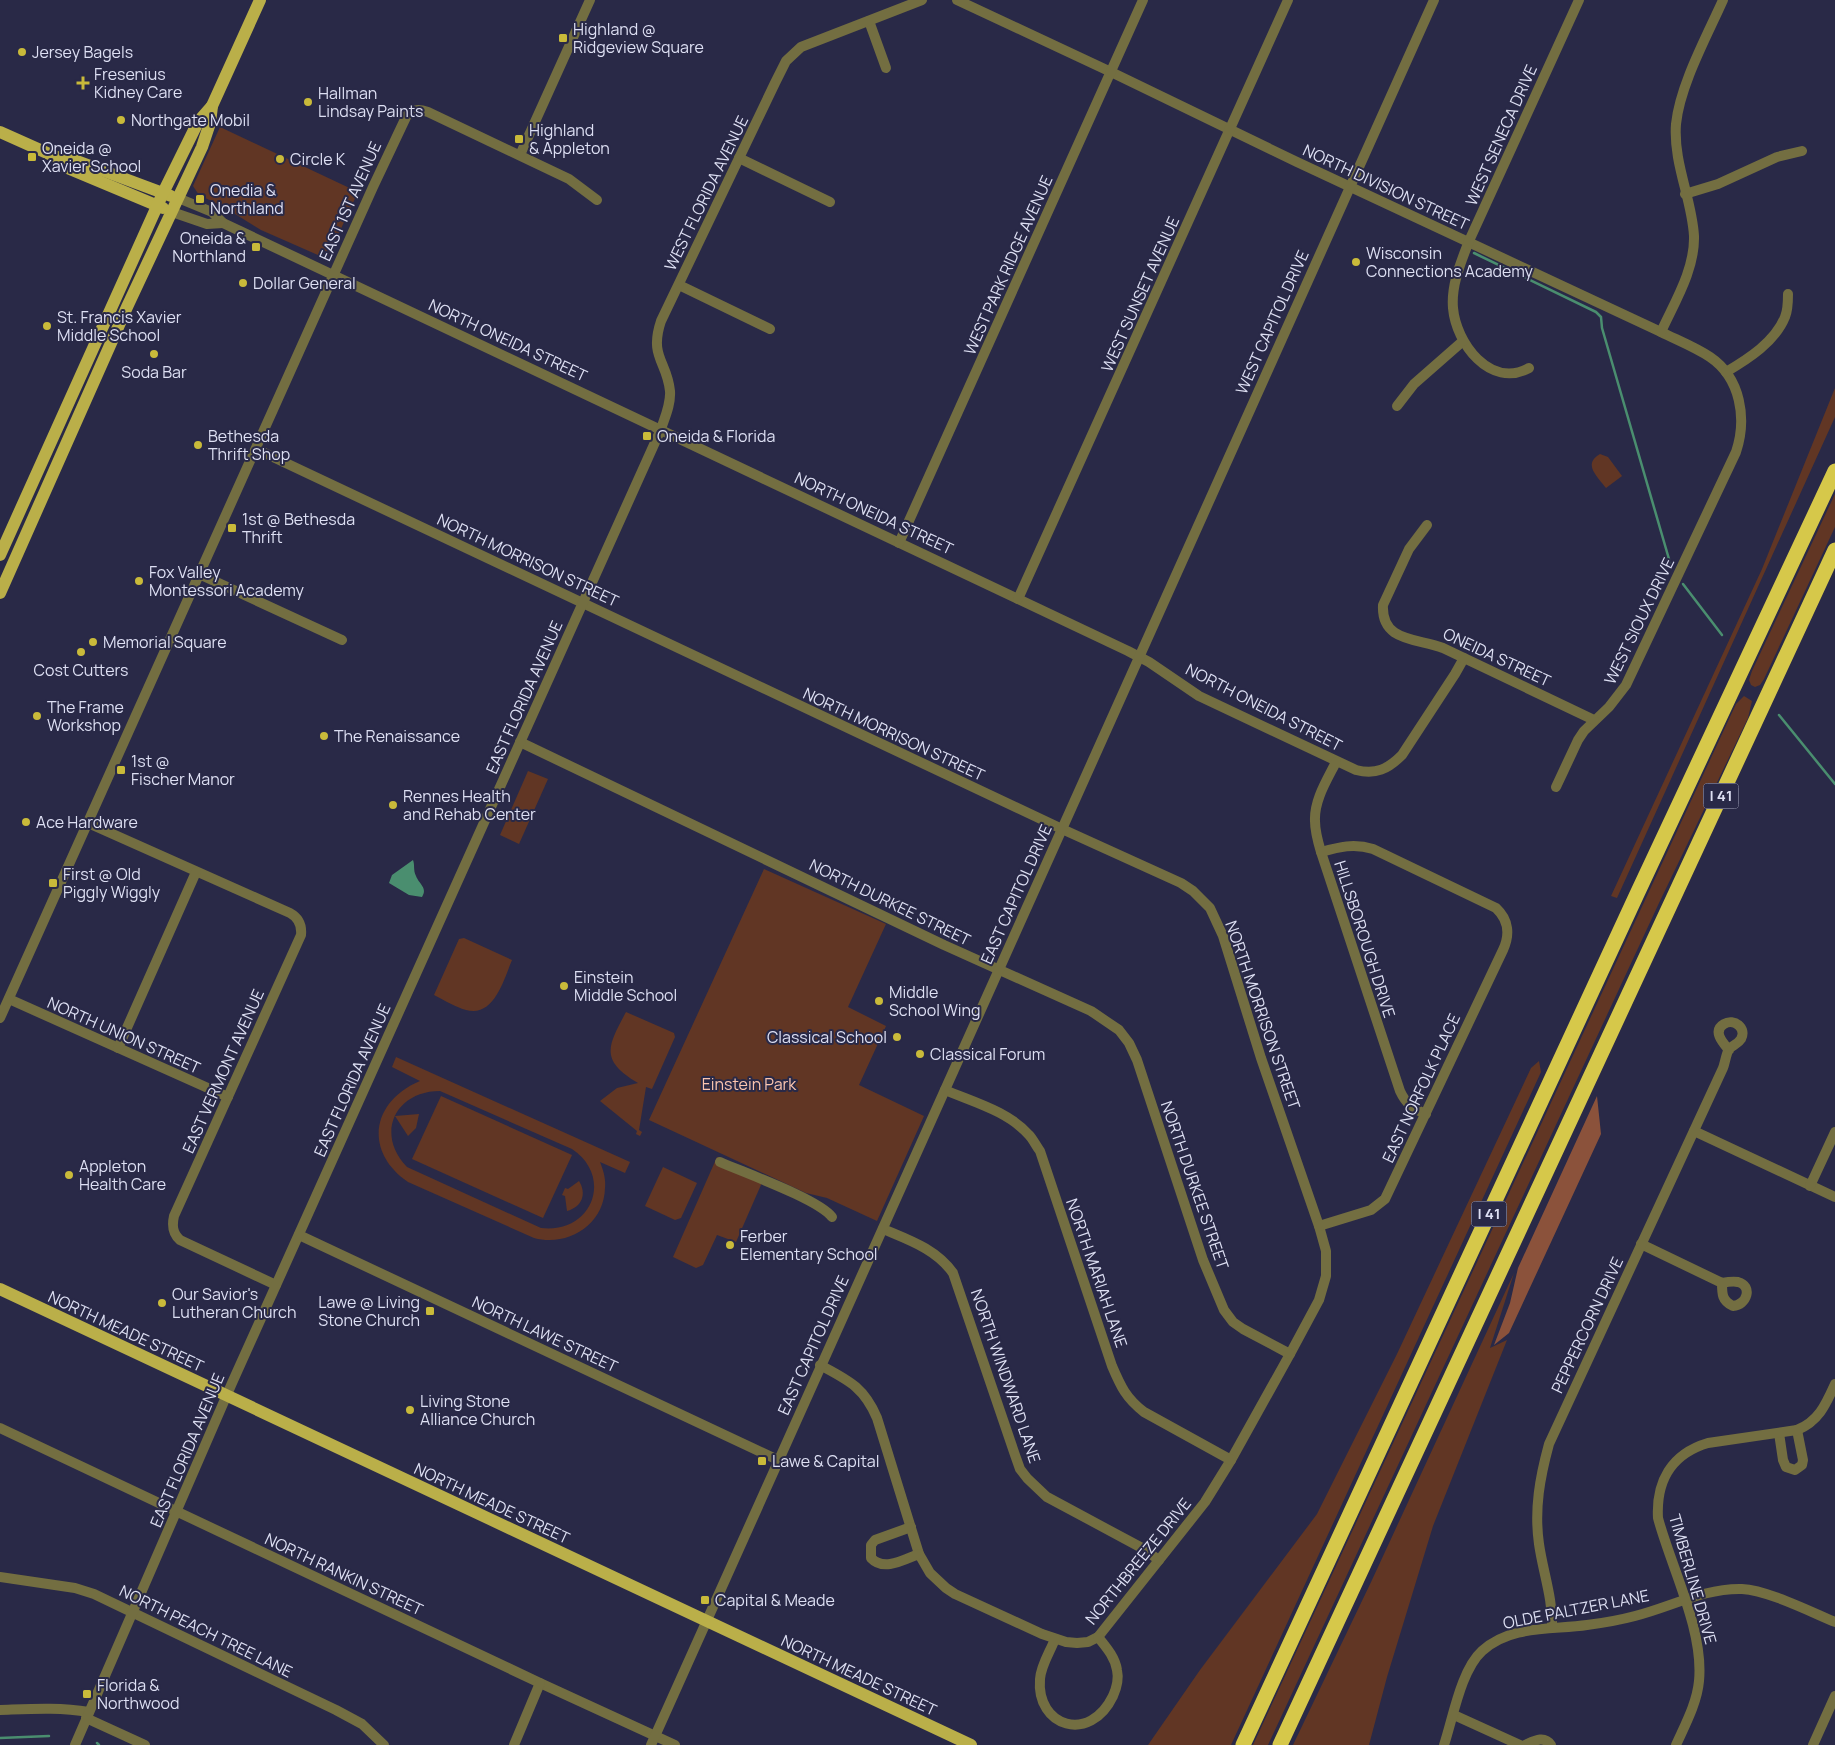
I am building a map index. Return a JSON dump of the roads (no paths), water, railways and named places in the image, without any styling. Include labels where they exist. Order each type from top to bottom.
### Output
[{"type":"highway","name":"I 41","points":[[1243,1745],[1624,921],[1835,471]]},
{"type":"highway","name":"I 41","points":[[1280,1745],[1835,550]]},
{"type":"main road","points":[[0,593],[206,136],[212,106],[260,0]]},
{"type":"main road","points":[[0,555],[163,193],[198,122],[212,106]]},
{"type":"main road","name":"NORTH ONEIDA STREET","points":[[0,132],[56,157],[69,158],[178,198]]},
{"type":"main road","name":"NORTH ONEIDA STREET","points":[[56,157],[65,167],[172,212]]},
{"type":"main road","name":"NORTH MEADE STREET","points":[[0,1289],[705,1622],[971,1745]]},
{"type":"street","points":[[590,0],[520,155],[569,179],[597,200]]},
{"type":"street","name":"WEST FLORIDA AVENUE","points":[[661,429],[668,406],[670,390],[658,355],[657,332],[786,61],[801,47],[922,0]]},
{"type":"street","name":"NORTH DIVISION STREET","points":[[957,0],[1661,332],[1710,357],[1726,372]]},
{"type":"street","name":"WEST PARK RIDGE AVENUE","points":[[899,543],[1143,0]]},
{"type":"street","name":"WEST SUNSET AVENUE","points":[[1018,599],[1288,0]]},
{"type":"street","name":"WEST CAPITOL DRIVE","points":[[1139,657],[1434,0]]},
{"type":"street","name":"WEST SENECA DRIVE","points":[[1463,341],[1456,324],[1453,307],[1456,279],[1469,242],[1579,0]]},
{"type":"street","points":[[1661,332],[1687,272],[1693,248],[1692,220],[1676,141],[1679,106],[1723,0]]},
{"type":"street","points":[[869,21],[886,68]]},
{"type":"street","name":"EAST 1ST AVENUE","points":[[0,1018],[402,122],[407,114],[419,109],[520,155]]},
{"type":"street","points":[[1686,194],[1718,184],[1777,157],[1802,151]]},
{"type":"street","points":[[739,158],[830,202]]},
{"type":"street","name":"NORTH ONEIDA STREET","points":[[178,198],[212,212],[222,223],[661,429],[1139,657],[1199,696],[1336,762],[1365,773],[1383,770],[1402,756],[1464,658]]},
{"type":"street","name":"NORTH ONEIDA STREET","points":[[172,212],[207,224],[222,223]]},
{"type":"street","points":[[679,285],[770,329]]},
{"type":"street","points":[[1726,372],[1745,361],[1770,340],[1785,317],[1788,294]]},
{"type":"street","points":[[1397,406],[1414,384],[1463,341],[1480,361],[1499,372],[1509,375],[1520,373],[1529,368]]},
{"type":"street","name":"WEST SIOUX DRIVE","points":[[1556,787],[1578,740],[1594,720],[1609,708],[1626,685],[1736,452],[1741,435],[1740,403],[1726,372]]},
{"type":"street","name":"EAST FLORIDA AVENUE","points":[[74,1745],[226,1396],[661,429]]},
{"type":"street","name":"NORTH MORRISON STREET","points":[[256,449],[1062,829],[1181,883],[1193,891],[1210,908],[1223,936],[1319,1226]]},
{"type":"street","name":"ONEIDA STREET","points":[[1427,525],[1409,549],[1383,605],[1383,615],[1387,626],[1404,638],[1430,643],[1594,720]]},
{"type":"street","points":[[200,574],[342,640]]},
{"type":"street","name":"EAST CAPITOL DRIVE","points":[[653,1740],[1139,657]]},
{"type":"street","name":"NORTH DURKEE STREET","points":[[520,742],[998,971],[1091,1011],[1119,1030],[1129,1043],[1137,1060],[1203,1260],[1224,1310],[1233,1322],[1243,1330],[1290,1354]]},
{"type":"street","name":"HILLSBOROUGH DRIVE","points":[[1336,762],[1322,791],[1315,814],[1316,830],[1321,852],[1400,1091],[1413,1109],[1426,1114]]},
{"type":"street","points":[[88,823],[196,872],[118,1048]]},
{"type":"street","name":"EAST NORFOLK PLACE","points":[[1319,1226],[1371,1210],[1386,1199],[1507,942],[1508,933],[1506,923],[1496,908],[1372,849],[1352,846],[1321,852]]},
{"type":"street","name":"EAST VERMONT AVENUE","points":[[196,872],[296,916],[301,925],[301,936],[174,1216],[172,1225],[180,1240],[276,1285]]},
{"type":"street","name":"NORTH UNION STREET","points":[[8,999],[228,1097]]},
{"type":"street","name":"PEPPERCORN DRIVE","points":[[1552,1628],[1550,1598],[1539,1544],[1537,1523],[1537,1504],[1542,1470],[1554,1433],[1723,1068],[1729,1050]]},
{"type":"street","name":"NORTH MARIAH LANE","points":[[945,1090],[999,1113],[1021,1126],[1040,1151],[1112,1366],[1125,1394],[1132,1403],[1144,1412],[1231,1460]]},
{"type":"street","points":[[1694,1131],[1835,1197]]},
{"type":"street","points":[[1810,1186],[1835,1132]]},
{"type":"street","points":[[720,1162],[810,1201],[827,1211],[832,1217]]},
{"type":"street","name":"NORTHBREEZE DRIVE","points":[[820,1365],[848,1379],[862,1391],[869,1401],[877,1418],[920,1554],[930,1573],[956,1594],[1055,1639],[1077,1643],[1088,1642],[1098,1637],[1205,1502],[1231,1460],[1290,1354],[1323,1289],[1327,1263],[1326,1251],[1319,1226]]},
{"type":"street","name":"NORTH WINDWARD LANE","points":[[883,1229],[928,1249],[946,1263],[953,1273],[1015,1456],[1020,1469],[1027,1478],[1047,1497],[1142,1548],[1159,1560]]},
{"type":"street","name":"NORTH LAWE STREET","points":[[299,1235],[778,1460]]},
{"type":"street","points":[[1641,1244],[1722,1283]]},
{"type":"street","name":"TIMBERLINE DRIVE","points":[[1676,1745],[1690,1712],[1699,1681],[1698,1650],[1685,1600],[1658,1518],[1657,1503],[1659,1493],[1668,1471],[1687,1451],[1696,1446],[1797,1430],[1812,1422],[1820,1413],[1835,1384]]},
{"type":"street","name":"NORTH RANKIN STREET","points":[[0,1428],[540,1683],[653,1740],[676,1745]]},
{"type":"street","points":[[1778,1433],[1786,1467],[1795,1470],[1802,1465],[1803,1460],[1797,1430]]},
{"type":"street","points":[[911,1527],[875,1540],[872,1545],[871,1558],[884,1565],[920,1554]]},
{"type":"street","name":"NORTH PEACH TREE LANE","points":[[0,1577],[83,1590],[133,1612],[336,1710],[362,1724],[384,1745]]},
{"type":"street","name":"OLDE PALTZER LANE","points":[[1444,1745],[1465,1675],[1472,1662],[1496,1640],[1510,1634],[1586,1625],[1636,1616],[1702,1594],[1743,1589],[1768,1596],[1835,1622]]},
{"type":"street","points":[[1055,1639],[1040,1677],[1042,1697],[1045,1705],[1057,1719],[1064,1723],[1081,1725],[1089,1723],[1098,1717],[1110,1700],[1118,1682],[1116,1663],[1098,1637]]},
{"type":"street","points":[[514,1745],[540,1683]]},
{"type":"street","points":[[1813,1745],[1835,1696]]},
{"type":"street","points":[[0,1710],[56,1709],[88,1715],[145,1745]]},
{"type":"street","points":[[1454,1715],[1520,1745]]},
{"type":"street","points":[[1525,1745],[1540,1739],[1548,1741],[1551,1745]]},
{"type":"waterway","points":[[1474,253],[1596,312],[1601,317],[1602,328],[1671,566]]},
{"type":"waterway","points":[[1683,584],[1722,635]]},
{"type":"waterway","points":[[1779,715],[1835,784]]},
{"type":"waterway","points":[[0,1738],[49,1736]]},
{"type":"place","name":"Highland @ Ridgeview Square","points":[[563,38]]},
{"type":"place","name":"Jersey Bagels","points":[[22,52]]},
{"type":"place","name":"Fresenius Kidney Care","points":[[83,83]]},
{"type":"place","name":"Hallman Lindsay Paints","points":[[308,102]]},
{"type":"place","name":"Northgate Mobil","points":[[121,120]]},
{"type":"place","name":"Highland & Appleton","points":[[519,139]]},
{"type":"place","name":"Oneida @ Xavier School","points":[[32,157]]},
{"type":"place","name":"Circle K","points":[[280,159]]},
{"type":"place","name":"Onedia & Northland","points":[[200,199]]},
{"type":"place","name":"Oneida & Northland","points":[[256,247]]},
{"type":"place","name":"Wisconsin Connections Academy","points":[[1356,262]]},
{"type":"place","name":"Dollar General","points":[[243,283]]},
{"type":"place","name":"St. Francis Xavier Middle School","points":[[47,326]]},
{"type":"place","name":"Soda Bar","points":[[154,354]]},
{"type":"place","name":"Oneida & Florida","points":[[647,436]]},
{"type":"place","name":"Bethesda Thrift Shop","points":[[198,445]]},
{"type":"place","name":"1st @ Bethesda Thrift","points":[[232,528]]},
{"type":"place","name":"Fox Valley Montessori Academy","points":[[139,581]]},
{"type":"place","name":"Memorial Square","points":[[93,642]]},
{"type":"place","name":"Cost Cutters","points":[[81,652]]},
{"type":"place","name":"The Frame Workshop","points":[[37,716]]},
{"type":"place","name":"The Renaissance","points":[[324,736]]},
{"type":"place","name":"1st @ Fischer Manor","points":[[121,770]]},
{"type":"place","name":"Rennes Health and Rehab Center","points":[[393,805]]},
{"type":"place","name":"Ace Hardware","points":[[26,822]]},
{"type":"place","name":"First @ Old Piggly Wiggly","points":[[53,883]]},
{"type":"place","name":"Einstein Middle School","points":[[564,986]]},
{"type":"place","name":"Middle School Wing","points":[[879,1001]]},
{"type":"place","name":"Classical School","points":[[897,1037]]},
{"type":"place","name":"Classical Forum","points":[[920,1054]]},
{"type":"place","name":"Appleton Health Care","points":[[69,1175]]},
{"type":"place","name":"Ferber Elementary School","points":[[730,1245]]},
{"type":"place","name":"Our Savior's Lutheran Church","points":[[162,1303]]},
{"type":"place","name":"Lawe @ Living Stone Church","points":[[430,1311]]},
{"type":"place","name":"Living Stone Alliance Church","points":[[410,1410]]},
{"type":"place","name":"Lawe & Capital","points":[[762,1461]]},
{"type":"place","name":"Capital & Meade","points":[[705,1600]]},
{"type":"place","name":"Florida & Northwood","points":[[87,1694]]},
{"type":"park label","name":"Einstein Park","points":[[749,1084]]}]
